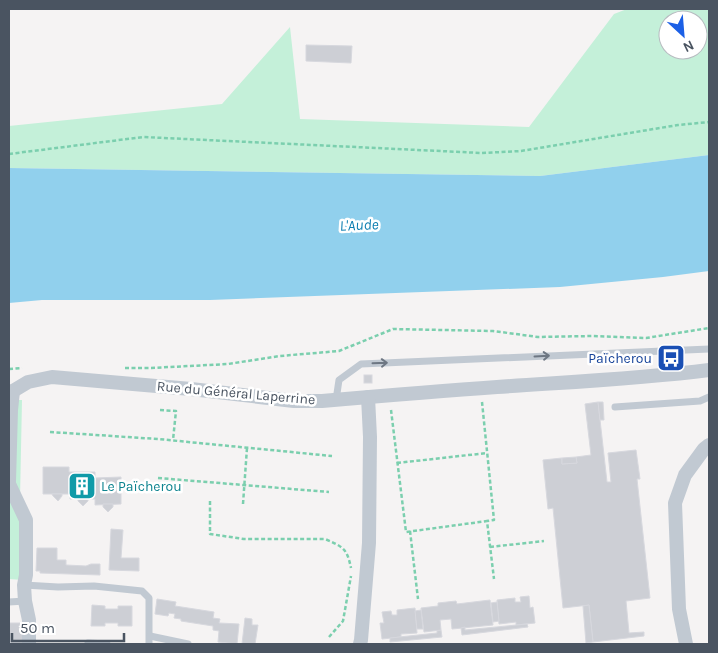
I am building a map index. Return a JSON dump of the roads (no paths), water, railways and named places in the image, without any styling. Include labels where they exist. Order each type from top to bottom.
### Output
[{"type":"street","name":"Rue du Général Laperrine","points":[[11,392],[28,382],[52,377],[192,389],[294,401],[322,401],[496,387],[603,381],[709,370]]},
{"type":"street","points":[[11,392],[9,482],[26,520],[26,575],[24,585],[29,620],[29,644]]},
{"type":"street","points":[[360,642],[368,543],[370,437],[368,397]]},
{"type":"street","points":[[686,644],[679,609],[675,503],[685,475],[709,445]]},
{"type":"lane","points":[[336,400],[339,380],[361,364],[709,349]]},
{"type":"lane","points":[[615,407],[700,400],[709,396]]},
{"type":"lane","points":[[24,585],[58,587],[94,586],[142,591],[149,598],[149,644]]},
{"type":"lane","points":[[9,602],[25,600]]},
{"type":"lane","points":[[150,636],[188,644]]},
{"type":"lane","points":[[88,643],[107,644]]},
{"type":"water","name":"L'Aude","points":[[709,155],[709,271],[560,287],[210,300],[42,300],[9,303],[9,168],[540,176]]},
{"type":"place","name":"Païcherou","points":[[671,358]]},
{"type":"place","name":"Le Païcherou","points":[[82,486]]}]
